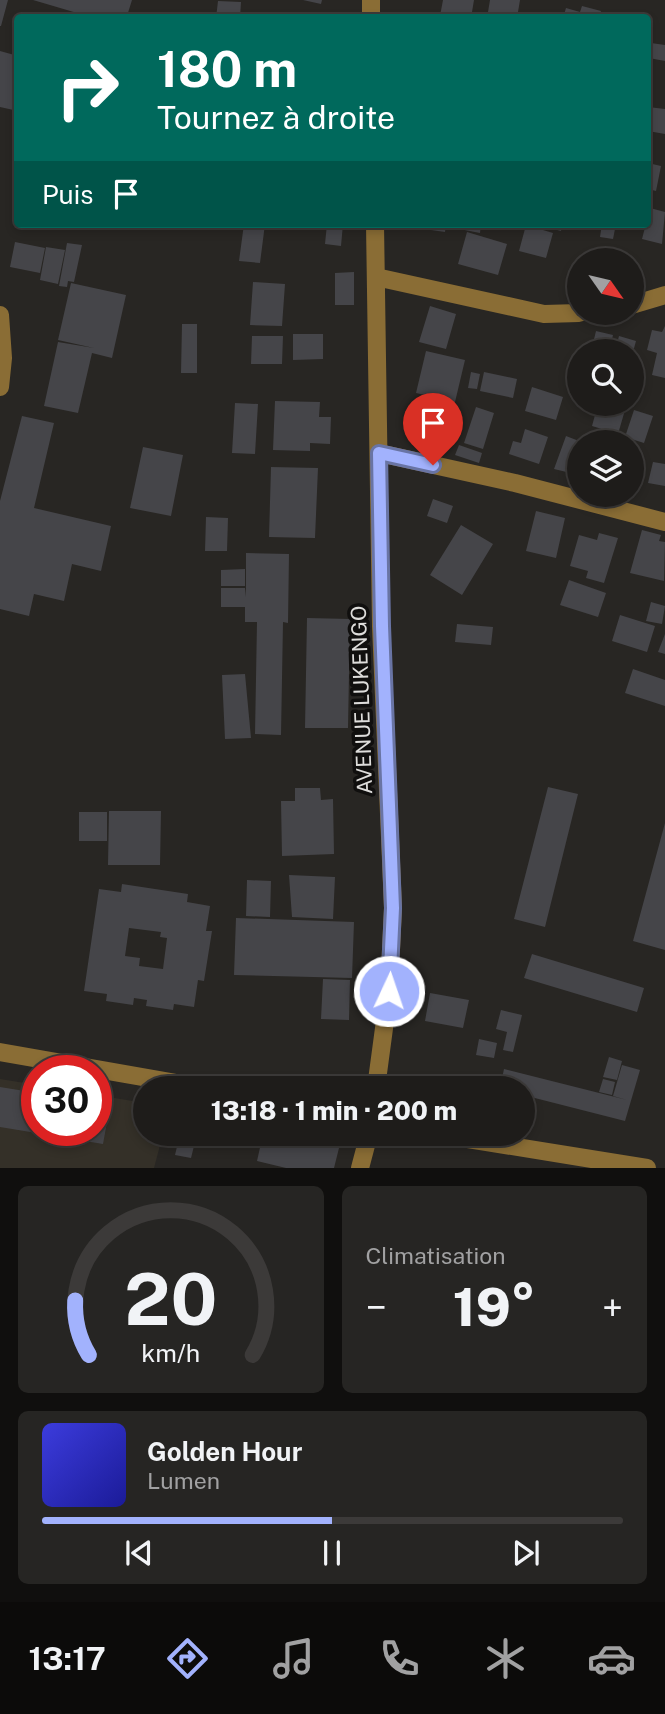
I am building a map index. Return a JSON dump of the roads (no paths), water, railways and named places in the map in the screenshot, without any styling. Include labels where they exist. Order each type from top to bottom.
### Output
[{"type":"street","name":"AVENUE LUKENGO","points":[[375,228],[382,626],[393,908],[389,991],[378,1076]]},
{"type":"street","points":[[376,277],[544,314],[567,313]]},
{"type":"street","points":[[644,301],[665,295]]},
{"type":"street","points":[[0,315],[3,358],[0,387]]},
{"type":"street","points":[[379,453],[515,483],[665,522]]},
{"type":"street","points":[[0,1052],[137,1076]]},
{"type":"street","points":[[360,1168],[366,1146]]},
{"type":"street","points":[[512,1146],[647,1168]]}]
